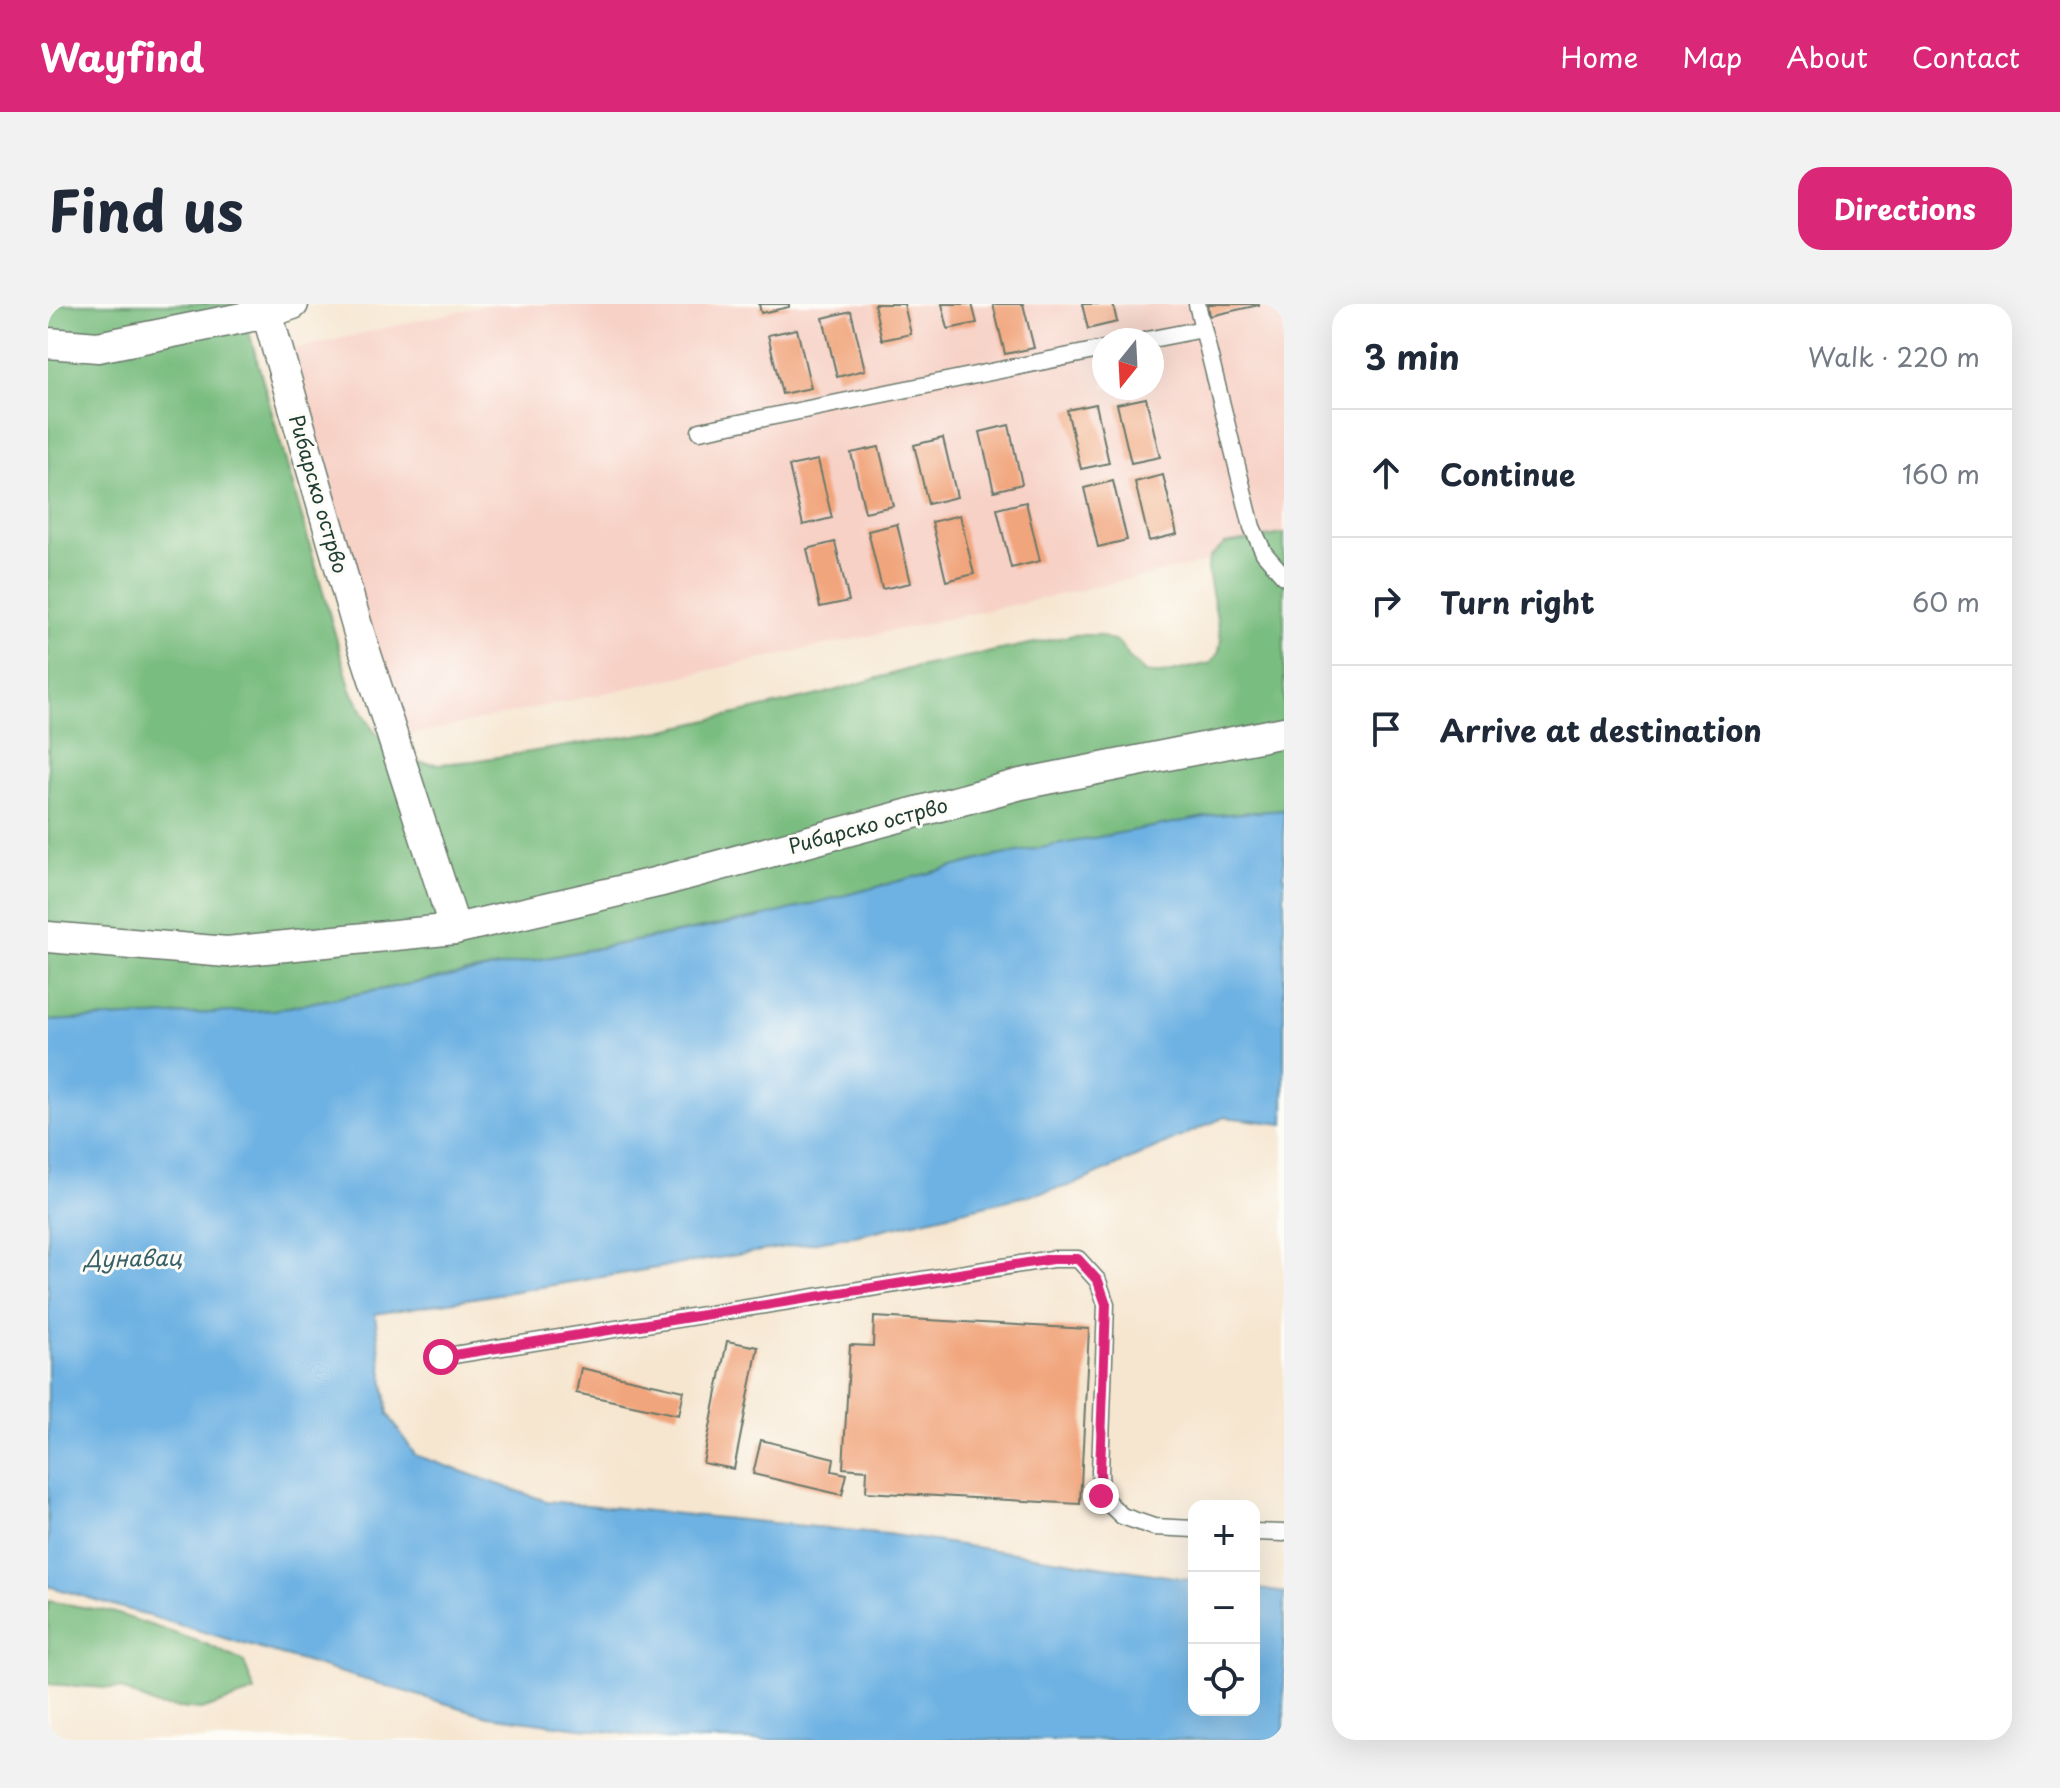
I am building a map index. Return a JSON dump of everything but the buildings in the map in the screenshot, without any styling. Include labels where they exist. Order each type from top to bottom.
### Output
[{"type":"street","points":[[48,343],[98,347],[280,309]]},
{"type":"street","name":"Рибарско острво","points":[[280,309],[359,633],[455,929]]},
{"type":"street","name":"Рибарско острво","points":[[48,937],[227,952],[455,929],[658,882],[1021,784],[1284,732]]},
{"type":"lane","points":[[1197,304],[1252,527],[1264,553],[1284,576]]},
{"type":"lane","points":[[1164,337],[1203,329]]},
{"type":"lane","points":[[700,431],[1092,351]]},
{"type":"lane","points":[[441,1357],[1052,1259],[1078,1259],[1098,1281],[1106,1304],[1101,1496],[1122,1516],[1154,1527],[1188,1529]]},
{"type":"lane","points":[[1260,1532],[1284,1533]]},
{"type":"shaded area","points":[[490,304],[1284,304],[1284,641],[1214,561],[393,739],[294,349]]},
{"type":"green space","points":[[48,304],[241,304],[351,690],[373,730],[402,761],[439,764],[473,761],[661,731],[823,694],[912,668],[1074,635],[1098,635],[1119,643],[1145,673],[1162,674],[1211,663],[1219,652],[1221,639],[1208,571],[1209,558],[1225,544],[1284,534],[1284,810],[1216,815],[987,858],[775,914],[273,1010],[48,1021]]},
{"type":"green space","points":[[48,1601],[112,1612],[206,1644],[244,1662],[255,1692],[201,1710],[157,1706],[121,1689],[48,1684]]},
{"type":"water","name":"Дунавац","points":[[1284,810],[1284,1124],[1225,1117],[1073,1185],[859,1235],[375,1314],[388,1414],[415,1455],[546,1501],[887,1534],[1188,1579],[1188,1716],[1260,1716],[1260,1589],[1284,1593],[1284,1740],[672,1740],[488,1716],[48,1586],[48,1021],[273,1010],[758,918],[987,858],[1216,815]]},
{"type":"route","points":[[441,1357],[1052,1259],[1078,1259],[1098,1281],[1106,1304],[1101,1496]]}]
